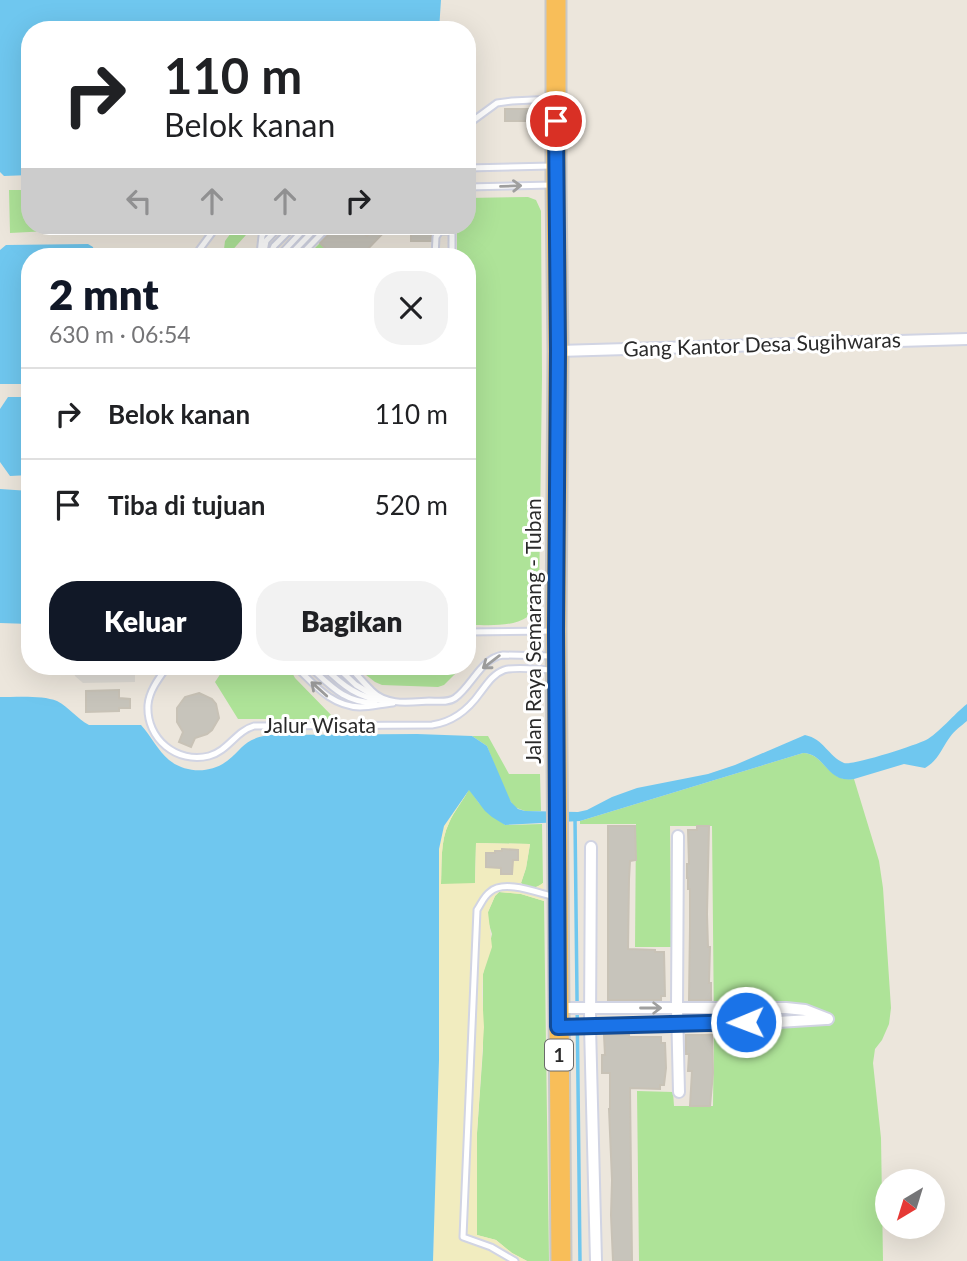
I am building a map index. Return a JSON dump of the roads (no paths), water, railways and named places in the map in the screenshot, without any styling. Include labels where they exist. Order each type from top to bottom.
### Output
[{"type":"highway","name":"Jalan Raya Semarang - Tuban","points":[[556,0],[557,850],[563,1017],[561,1261]]},
{"type":"street","name":"Gang Kantor Desa Sugihwaras","points":[[558,351],[967,339]]},
{"type":"street","points":[[678,835],[679,1092]]},
{"type":"street","points":[[591,847],[587,1026],[596,1261]]},
{"type":"street","points":[[587,1008],[796,1008],[828,1019],[587,1026],[563,1017],[587,1008]]},
{"type":"street","points":[[746,1008],[746,1022]]},
{"type":"lane","points":[[476,118],[502,102],[556,99]]},
{"type":"lane","points":[[476,168],[556,175]]},
{"type":"lane","points":[[476,186],[556,175]]},
{"type":"lane","points":[[273,248],[285,235]]},
{"type":"lane","points":[[286,248],[299,235]]},
{"type":"lane","points":[[297,248],[309,235]]},
{"type":"lane","points":[[308,248],[320,235]]},
{"type":"lane","points":[[476,632],[556,631]]},
{"type":"lane","points":[[476,675],[499,655],[556,663]]},
{"type":"lane","name":"Jalur Wisata","points":[[162,675],[150,696],[150,722],[157,737],[166,747],[192,758],[222,751],[245,730],[254,726],[372,727],[441,724],[463,712],[492,678],[504,670],[556,663]]},
{"type":"lane","points":[[304,675],[324,694],[341,704],[363,707],[396,702]]},
{"type":"lane","points":[[319,675],[348,698],[367,703],[453,699],[476,675]]},
{"type":"lane","points":[[332,675],[362,696],[396,702]]},
{"type":"lane","points":[[345,675],[373,696],[396,702]]},
{"type":"lane","points":[[357,675],[374,694],[396,702]]},
{"type":"lane","points":[[515,1261],[491,1247],[463,1237],[477,910],[489,892],[500,887],[514,887],[558,897]]},
{"type":"water","points":[[0,0],[441,0],[440,21],[21,21],[21,175],[4,176],[0,172]]},
{"type":"water","points":[[88,244],[93,248],[21,248],[21,384],[0,384],[0,250],[6,245]]},
{"type":"water","points":[[8,397],[21,397],[21,475],[10,476],[0,462],[0,409]]},
{"type":"water","points":[[0,489],[21,490],[21,624],[0,623]]},
{"type":"water","points":[[0,697],[51,699],[89,725],[141,725],[169,760],[182,767],[198,770],[220,765],[248,742],[268,735],[472,736],[487,746],[511,802],[518,809],[525,811],[587,810],[637,788],[708,774],[735,765],[805,735],[817,740],[839,760],[849,763],[926,740],[967,704],[967,721],[954,732],[937,758],[925,768],[904,764],[854,779],[845,779],[832,773],[810,754],[803,753],[580,821],[505,825],[485,811],[469,790],[444,826],[439,849],[439,1060],[433,1261],[0,1261]]},
{"type":"waterway","points":[[575,819],[580,1261]]}]
